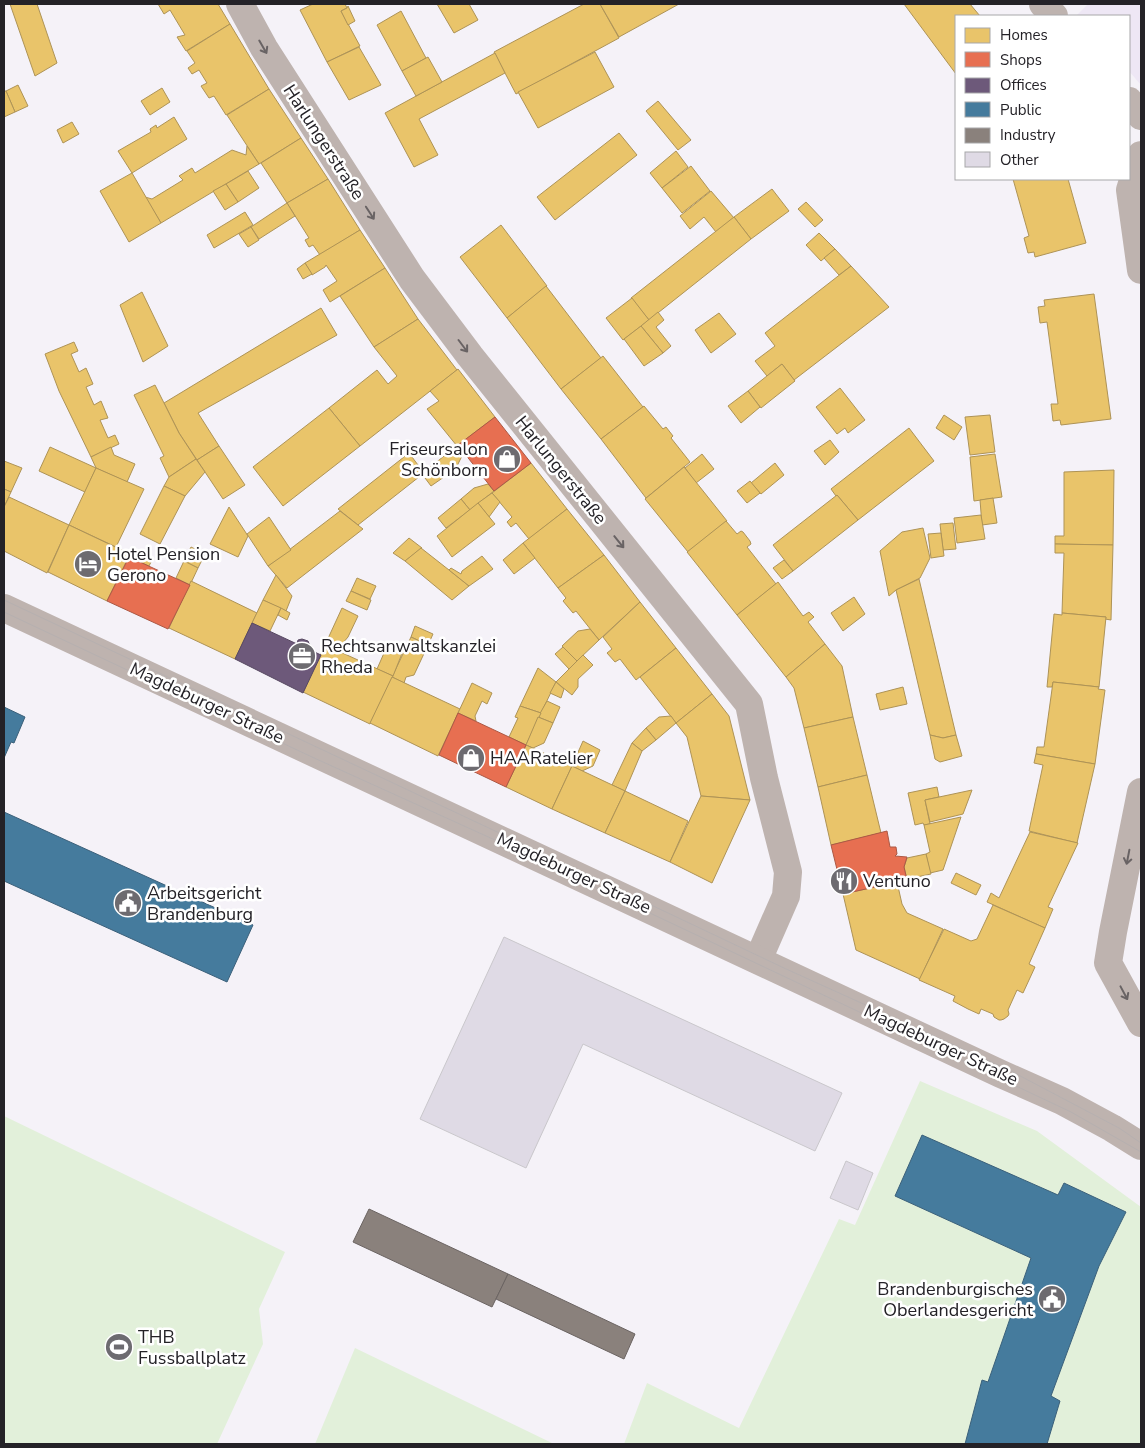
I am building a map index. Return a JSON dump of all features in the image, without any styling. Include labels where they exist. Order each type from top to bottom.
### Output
[{"type":"street","name":"Harlungerstraße","points":[[240,4],[264,48],[412,279],[470,356],[749,704],[764,778],[788,872],[786,896],[758,960]]},
{"type":"street","points":[[1043,4],[1053,15]]},
{"type":"street","points":[[1130,102],[1141,116]]},
{"type":"street","points":[[1141,155],[1130,190],[1141,270]]},
{"type":"street","name":"Magdeburger Straße","points":[[4,608],[1062,1101],[1141,1146]]},
{"type":"street","points":[[1141,792],[1108,963],[1141,1023]]},
{"type":"shaded area","points":[[1088,4],[1141,4],[1141,85],[1130,72],[1130,15],[1077,15]]},
{"type":"green space","points":[[920,1081],[1037,1131],[1141,1207],[1141,1444],[624,1444],[647,1383],[739,1428],[839,1219],[855,1225]]},
{"type":"green space","name":"THB Fussballplatz","points":[[4,1116],[285,1252],[259,1309],[263,1344],[217,1444],[4,1444]]},
{"type":"green space","points":[[355,1348],[554,1444],[315,1444]]},
{"type":"building: Homes","points":[[10,4],[37,4],[57,63],[35,76]]},
{"type":"building: Homes","points":[[158,4],[218,4],[230,24],[186,51],[177,37],[185,35],[170,10],[164,14]]},
{"type":"building: Homes","points":[[313,4],[345,4],[347,8],[341,11],[360,46],[327,62],[300,10]]},
{"type":"building: Homes","points":[[437,4],[469,4],[478,20],[454,33]]},
{"type":"building: Homes","points":[[584,4],[600,4],[619,38],[516,94],[494,52]]},
{"type":"building: Homes","points":[[600,4],[679,4],[619,37]]},
{"type":"building: Homes","points":[[904,4],[970,4],[979,15],[955,15],[955,73]]},
{"type":"building: Homes","points":[[348,6],[355,21],[348,25],[341,11]]},
{"type":"building: Homes","points":[[401,11],[426,58],[402,71],[377,25]]},
{"type":"building: Homes","points":[[230,24],[269,89],[226,115],[214,96],[209,98],[201,86],[207,83],[199,70],[192,74],[188,68],[195,63],[187,51]]},
{"type":"building: Homes","points":[[359,47],[381,85],[349,100],[327,62]]},
{"type":"building: Homes","points":[[595,52],[614,87],[538,128],[518,92]]},
{"type":"building: Homes","points":[[495,53],[505,73],[419,119],[438,155],[414,167],[385,113]]},
{"type":"building: Homes","points":[[428,57],[442,82],[416,96],[402,71]]},
{"type":"building: Homes","points":[[18,85],[28,106],[15,112],[6,91]]},
{"type":"building: Homes","points":[[162,88],[170,102],[150,115],[141,101]]},
{"type":"building: Homes","points":[[269,89],[301,138],[259,164],[227,115]]},
{"type":"building: Homes","points":[[4,91],[6,91],[15,112],[4,117]]},
{"type":"building: Homes","points":[[658,101],[691,140],[678,150],[646,111]]},
{"type":"building: Homes","points":[[174,117],[187,139],[132,173],[118,151],[151,132],[150,129],[156,125],[157,128]]},
{"type":"building: Homes","points":[[72,122],[79,134],[63,143],[57,130]]},
{"type":"building: Homes","points":[[619,133],[637,155],[555,220],[537,197]]},
{"type":"building: Homes","points":[[301,138],[328,179],[287,203],[261,163]]},
{"type":"building: Homes","points":[[247,146],[259,164],[161,223],[145,197],[152,199],[183,180],[179,176],[192,168],[195,173],[232,150],[246,155]]},
{"type":"building: Homes","points":[[676,151],[688,167],[662,188],[650,173]]},
{"type":"building: Homes","points":[[691,166],[710,191],[682,213],[662,188]]},
{"type":"building: Homes","points":[[248,171],[259,188],[238,202],[226,184]]},
{"type":"building: Homes","points":[[132,173],[161,223],[129,242],[100,191]]},
{"type":"building: Homes","points":[[328,179],[360,230],[320,255],[313,245],[309,247],[305,240],[309,238],[287,203]]},
{"type":"building: Homes","points":[[1013,180],[1068,180],[1086,243],[1035,257],[1034,252],[1028,253],[1024,238],[1029,236]]},
{"type":"building: Homes","points":[[226,184],[238,202],[225,210],[213,191]]},
{"type":"building: Homes","points":[[772,189],[789,211],[751,239],[734,217]]},
{"type":"building: Homes","points":[[711,191],[734,218],[716,232],[704,217],[690,229],[680,216]]},
{"type":"building: Homes","points":[[806,202],[823,220],[815,227],[798,209]]},
{"type":"building: Homes","points":[[287,203],[295,216],[259,239],[251,227]]},
{"type":"building: Homes","points":[[245,212],[253,225],[214,248],[207,235]]},
{"type":"building: Homes","points":[[734,217],[751,239],[649,320],[631,298]]},
{"type":"building: Homes","points":[[501,225],[547,286],[507,318],[460,257]]},
{"type":"building: Homes","points":[[251,227],[259,240],[248,247],[239,234]]},
{"type":"building: Homes","points":[[360,230],[385,268],[330,302],[323,290],[337,281],[326,265],[312,275],[305,263]]},
{"type":"building: Homes","points":[[819,233],[835,249],[821,261],[806,245]]},
{"type":"building: Homes","points":[[835,249],[851,266],[839,275],[824,258]]},
{"type":"building: Homes","points":[[305,263],[312,274],[303,279],[297,269]]},
{"type":"building: Homes","points":[[851,266],[889,307],[794,380],[782,364],[767,376],[755,361],[775,346],[765,333]]},
{"type":"building: Homes","points":[[385,268],[418,319],[374,347],[340,296]]},
{"type":"building: Homes","points":[[546,286],[601,358],[561,389],[507,318]]},
{"type":"building: Homes","points":[[142,292],[168,346],[143,362],[120,305]]},
{"type":"building: Homes","points":[[1094,294],[1111,419],[1061,425],[1060,420],[1053,421],[1051,404],[1058,404],[1047,322],[1040,323],[1038,307],[1045,306],[1044,300]]},
{"type":"building: Homes","points":[[632,298],[649,320],[623,340],[606,318]]},
{"type":"building: Homes","points":[[321,308],[337,335],[198,413],[219,446],[197,460],[179,433],[164,403]]},
{"type":"building: Homes","points":[[658,312],[664,320],[656,327],[671,346],[663,353],[641,326]]},
{"type":"building: Homes","points":[[719,313],[736,334],[711,353],[695,330]]},
{"type":"building: Homes","points":[[418,319],[457,370],[360,446],[329,408],[377,370],[388,384],[397,376],[374,347]]},
{"type":"building: Homes","points":[[641,326],[663,353],[644,366],[624,339]]},
{"type":"building: Homes","points":[[74,342],[78,351],[71,354],[79,372],[86,368],[93,384],[86,387],[94,405],[101,401],[108,418],[100,420],[108,438],[115,435],[119,444],[91,457],[59,391],[45,354]]},
{"type":"building: Homes","points":[[603,356],[643,407],[601,439],[561,389]]},
{"type":"building: Homes","points":[[782,364],[795,381],[761,408],[748,391]]},
{"type":"building: Homes","points":[[458,369],[495,417],[457,446],[427,409],[439,401],[430,391]]},
{"type":"building: Homes","points":[[155,385],[179,433],[196,459],[169,477],[160,458],[164,456],[134,395]]},
{"type":"building: Homes","points":[[840,388],[865,420],[848,433],[845,428],[837,434],[816,407]]},
{"type":"building: Homes","points":[[748,391],[760,407],[741,423],[728,406]]},
{"type":"building: Homes","points":[[644,406],[663,429],[666,427],[673,436],[671,438],[690,462],[646,498],[601,439]]},
{"type":"building: Homes","points":[[329,408],[360,446],[283,506],[253,467]]},
{"type":"building: Homes","points":[[944,415],[962,427],[954,440],[936,428]]},
{"type":"building: Homes","points":[[990,415],[995,452],[970,455],[965,417]]},
{"type":"building: Homes","points":[[909,428],[934,461],[858,520],[831,489]]},
{"type":"building: Homes","points":[[830,440],[839,452],[825,465],[814,451]]},
{"type":"building: Homes","points":[[458,445],[464,452],[457,466],[444,477],[434,464]]},
{"type":"building: Homes","points":[[219,446],[245,485],[223,499],[197,460]]},
{"type":"building: Homes","points":[[50,447],[96,468],[85,492],[39,471]]},
{"type":"building: Homes","points":[[111,447],[114,455],[135,464],[127,482],[96,468],[91,457]]},
{"type":"building: Homes","points":[[409,453],[424,473],[358,525],[338,509]]},
{"type":"building: Homes","points":[[702,454],[714,469],[696,483],[685,468]]},
{"type":"building: Homes","points":[[995,454],[1002,497],[974,501],[970,457]]},
{"type":"building: Homes","points":[[196,459],[205,472],[185,496],[164,486],[169,477]]},
{"type":"building: Homes","points":[[4,461],[22,468],[11,492],[4,489]]},
{"type":"building: Homes","points":[[531,463],[567,509],[529,539],[516,523],[511,527],[507,522],[512,517],[492,493]]},
{"type":"building: Homes","points":[[775,463],[784,475],[761,494],[751,483]]},
{"type":"building: Homes","points":[[434,464],[444,477],[431,486],[422,474]]},
{"type":"building: Homes","points":[[684,467],[727,521],[688,552],[645,499]]},
{"type":"building: Homes","points":[[96,468],[144,489],[116,547],[69,525]]},
{"type":"building: Homes","points":[[1114,470],[1113,545],[1055,544],[1055,536],[1064,536],[1064,472]]},
{"type":"building: Homes","points":[[750,481],[760,493],[747,503],[737,491]]},
{"type":"building: Homes","points":[[488,484],[494,491],[470,510],[461,499],[474,488]]},
{"type":"building: Homes","points":[[164,486],[185,496],[160,544],[140,534]]},
{"type":"building: Homes","points":[[4,489],[11,492],[4,507]]},
{"type":"building: Homes","points":[[492,493],[500,502],[489,517],[478,503]]},
{"type":"building: Homes","points":[[837,495],[858,520],[793,571],[773,545]]},
{"type":"building: Homes","points":[[9,497],[69,525],[47,573],[4,551],[4,507]]},
{"type":"building: Homes","points":[[993,498],[997,523],[982,525],[980,500]]},
{"type":"building: Homes","points":[[461,499],[470,510],[446,528],[438,518]]},
{"type":"building: Homes","points":[[478,503],[495,524],[452,557],[437,536]]},
{"type":"building: Homes","points":[[229,507],[248,536],[238,557],[210,544]]},
{"type":"building: Homes","points":[[567,509],[604,555],[558,588],[523,543]]},
{"type":"building: Homes","points":[[340,511],[363,529],[287,588],[268,566]]},
{"type":"building: Homes","points":[[981,515],[985,539],[957,543],[954,518]]},
{"type":"building: Homes","points":[[269,517],[291,550],[268,566],[247,534]]},
{"type":"building: Homes","points":[[726,521],[737,534],[741,531],[743,532],[751,544],[747,547],[776,584],[737,615],[687,552]]},
{"type":"building: Homes","points":[[953,523],[956,549],[943,550],[940,524]]},
{"type":"building: Homes","name":"Hotel Pension Gerono","points":[[69,525],[130,554],[107,601],[48,572]]},
{"type":"building: Homes","points":[[923,528],[930,558],[920,578],[896,590],[889,596],[880,551],[902,532]]},
{"type":"building: Homes","points":[[941,533],[944,556],[931,558],[928,534]]},
{"type":"building: Homes","points":[[409,538],[422,548],[405,561],[393,553]]},
{"type":"building: Homes","points":[[523,543],[535,558],[514,574],[503,560]]},
{"type":"building: Homes","points":[[1055,544],[1113,545],[1111,620],[1105,619],[1106,617],[1062,613],[1064,553],[1055,553]]},
{"type":"building: Homes","points":[[191,547],[205,554],[198,568],[184,561]]},
{"type":"building: Homes","points":[[421,548],[469,586],[452,600],[405,561]]},
{"type":"building: Homes","points":[[604,555],[640,602],[599,640],[576,611],[573,613],[563,601],[566,598],[558,588]]},
{"type":"building: Homes","points":[[142,556],[152,560],[149,566],[140,562]]},
{"type":"building: Homes","points":[[482,556],[493,569],[469,586],[449,570],[451,568],[461,574],[462,571]]},
{"type":"building: Homes","points":[[784,560],[793,571],[782,579],[773,568]]},
{"type":"building: Homes","points":[[184,561],[198,568],[190,585],[176,578]]},
{"type":"building: Homes","points":[[276,575],[292,596],[286,611],[263,600]]},
{"type":"building: Homes","points":[[357,578],[376,586],[370,599],[351,591]]},
{"type":"building: Homes","points":[[919,579],[956,735],[943,738],[930,735],[896,590]]},
{"type":"building: Homes","points":[[191,581],[257,613],[235,659],[169,628]]},
{"type":"building: Homes","points":[[778,582],[803,616],[809,612],[814,617],[808,622],[825,644],[786,677],[737,615]]},
{"type":"building: Homes","points":[[351,591],[371,600],[367,610],[346,601]]},
{"type":"building: Homes","points":[[854,597],[865,614],[843,631],[831,613]]},
{"type":"building: Homes","points":[[263,600],[281,608],[270,631],[252,623]]},
{"type":"building: Homes","points":[[640,602],[676,648],[636,680],[620,659],[615,662],[607,653],[612,649],[603,637]]},
{"type":"building: Homes","points":[[281,608],[290,613],[287,620],[278,615]]},
{"type":"building: Homes","points":[[342,608],[358,616],[348,637],[337,650],[325,645]]},
{"type":"building: Homes","points":[[1062,613],[1106,617],[1099,687],[1053,682],[1052,687],[1047,687],[1054,614],[1062,615]]},
{"type":"building: Homes","points":[[415,626],[433,634],[428,645],[411,637]]},
{"type":"building: Homes","points":[[590,629],[599,640],[577,661],[562,646],[578,631]]},
{"type":"building: Homes","points":[[411,637],[428,645],[414,675],[406,677],[404,683],[392,677]]},
{"type":"building: Homes","points":[[388,644],[403,651],[393,676],[377,669]]},
{"type":"building: Homes","points":[[825,644],[842,666],[853,717],[804,728],[794,688],[786,677]]},
{"type":"building: Homes","points":[[325,645],[393,676],[370,724],[303,692]]},
{"type":"building: Homes","points":[[563,647],[577,661],[569,669],[555,654]]},
{"type":"building: Homes","points":[[676,648],[712,694],[676,723],[640,677]]},
{"type":"building: Homes","points":[[583,655],[593,665],[578,679],[578,687],[572,695],[556,682]]},
{"type":"building: Homes","points":[[538,668],[556,682],[541,713],[520,706]]},
{"type":"building: Homes","points":[[392,677],[460,709],[438,756],[370,723]]},
{"type":"building: Homes","points":[[556,682],[564,689],[561,698],[550,693]]},
{"type":"building: Homes","points":[[1053,682],[1099,687],[1098,689],[1105,690],[1095,764],[1036,754],[1037,747],[1044,747]]},
{"type":"building: Homes","points":[[472,683],[492,693],[487,704],[482,701],[475,716],[476,721],[458,713]]},
{"type":"building: Homes","points":[[903,687],[907,704],[880,710],[876,694]]},
{"type":"building: Homes","points":[[712,694],[729,716],[750,800],[701,796],[687,737],[676,723]]},
{"type":"building: Homes","points":[[547,701],[560,707],[553,723],[538,717]]},
{"type":"building: Homes","points":[[520,706],[541,713],[526,745],[509,737],[518,718],[515,717]]},
{"type":"building: Homes","points":[[671,716],[676,723],[656,740],[646,728],[659,717]]},
{"type":"building: Homes","points":[[538,717],[553,723],[544,743],[533,748],[526,745]]},
{"type":"building: Homes","points":[[853,717],[867,775],[818,787],[804,728]]},
{"type":"building: Homes","points":[[646,728],[656,740],[642,751],[632,743]]},
{"type":"building: Homes","points":[[930,735],[943,738],[956,735],[962,756],[940,762],[935,759]]},
{"type":"building: Homes","points":[[583,741],[600,750],[593,766],[582,771],[572,766]]},
{"type":"building: Homes","points":[[632,743],[642,751],[625,791],[612,785]]},
{"type":"building: Homes","points":[[526,745],[572,766],[552,809],[506,787]]},
{"type":"building: Homes","points":[[1036,754],[1095,764],[1077,843],[1029,831],[1043,765],[1034,763]]},
{"type":"building: Homes","points":[[572,766],[625,791],[605,833],[552,809]]},
{"type":"building: Homes","points":[[867,775],[881,833],[831,845],[818,787]]},
{"type":"building: Homes","points":[[937,787],[939,797],[925,800],[930,824],[915,825],[908,793]]},
{"type":"building: Homes","points":[[972,790],[963,814],[930,822],[925,800]]},
{"type":"building: Homes","points":[[625,791],[688,821],[670,862],[605,833]]},
{"type":"building: Homes","points":[[701,796],[750,800],[712,883],[670,862]]},
{"type":"building: Homes","points":[[961,817],[943,870],[930,873],[926,854],[930,852],[924,825]]},
{"type":"building: Homes","points":[[1030,832],[1078,843],[1048,907],[1053,909],[1045,928],[987,902],[991,893],[999,898]]},
{"type":"building: Homes","points":[[926,854],[931,874],[907,879],[904,867],[907,858]]},
{"type":"building: Homes","points":[[956,873],[981,885],[976,895],[951,883]]},
{"type":"building: Homes","points":[[897,882],[902,904],[907,913],[943,929],[920,979],[856,950],[843,894]]},
{"type":"building: Homes","points":[[993,905],[1045,928],[1029,964],[1035,967],[1023,993],[1017,990],[1008,1010],[1008,1016],[1001,1020],[981,1009],[979,1014],[968,1009],[953,1001],[955,996],[919,980],[944,929],[971,941],[977,939]]},
{"type":"building: Shops","points":[[495,417],[531,463],[494,491],[458,445]]},
{"type":"building: Shops","points":[[129,557],[190,585],[168,629],[107,601]]},
{"type":"building: Shops","points":[[458,713],[526,745],[506,787],[439,755]]},
{"type":"building: Shops","points":[[887,831],[890,847],[896,847],[897,854],[895,856],[907,857],[904,867],[907,880],[843,894],[831,845]]},
{"type":"building: Offices","points":[[252,623],[297,644],[298,640],[308,641],[310,646],[308,649],[321,655],[303,693],[235,659]]},
{"type":"building: Public","points":[[4,707],[25,717],[14,743],[11,742],[4,758]]},
{"type":"building: Public","name":"Arbeitsgericht Brandenburg","points":[[4,812],[253,925],[227,982],[4,881]]},
{"type":"building: Public","name":"Brandenburgisches Oberlandesgericht","points":[[922,1135],[1058,1195],[1064,1183],[1126,1212],[1099,1266],[1051,1396],[1060,1401],[1047,1444],[965,1444],[982,1380],[988,1382],[1031,1258],[895,1196]]},
{"type":"building: Industry","points":[[369,1209],[508,1274],[492,1307],[353,1242]]},
{"type":"building: Industry","points":[[508,1274],[635,1334],[624,1359],[496,1299]]},
{"type":"building: Other","points":[[504,937],[842,1093],[815,1151],[583,1044],[526,1168],[420,1119]]},
{"type":"building: Other","points":[[846,1161],[873,1173],[858,1210],[830,1198]]},
{"type":"tram line","points":[[4,600],[784,968],[1007,1069],[1119,1128],[1141,1143]]},
{"type":"tram line","points":[[4,612],[312,757],[506,845],[1071,1112],[1141,1152]]},
{"type":"place","name":"Friseursalon Schönborn","points":[[507,459]]},
{"type":"place","name":"Hotel Pension Gerono","points":[[88,564]]},
{"type":"place","name":"Rechtsanwaltskanzlei Rheda","points":[[302,656]]},
{"type":"place","name":"HAARatelier","points":[[471,758]]},
{"type":"place","name":"Ventuno","points":[[844,881]]},
{"type":"place","name":"Arbeitsgericht Brandenburg","points":[[128,903]]},
{"type":"place","name":"Brandenburgisches Oberlandesgericht","points":[[1052,1299]]},
{"type":"place","name":"THB Fussballplatz","points":[[119,1347]]}]
